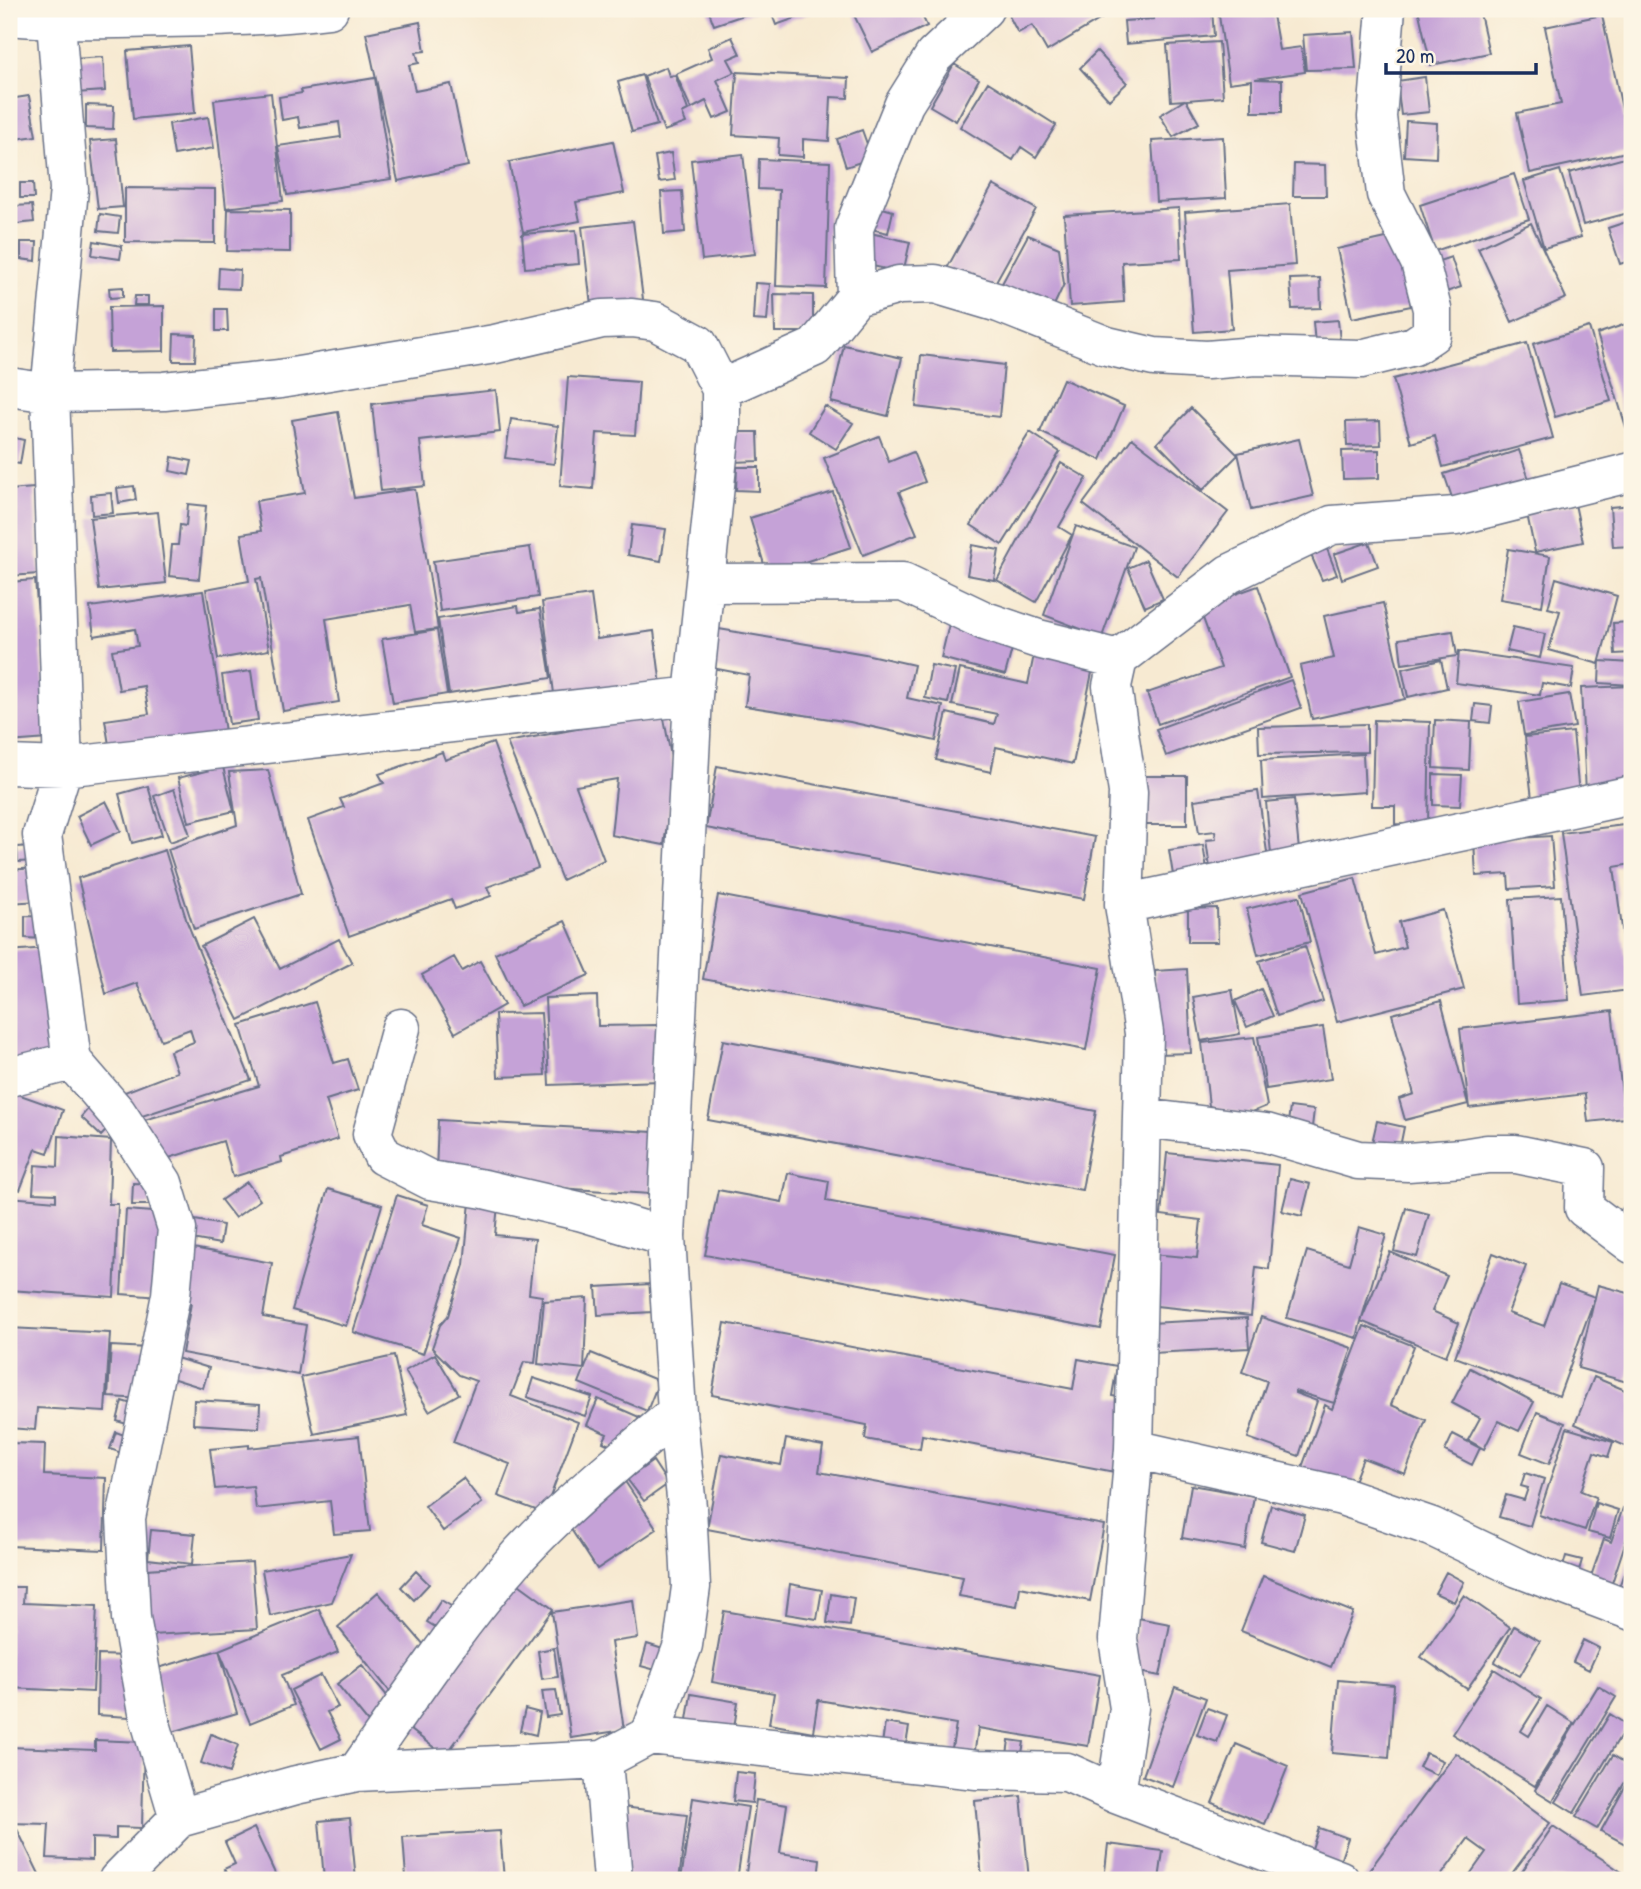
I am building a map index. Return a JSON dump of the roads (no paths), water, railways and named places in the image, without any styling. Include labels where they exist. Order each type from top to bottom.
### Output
[{"type":"street","points":[[9,16],[240,16],[329,9]]},
{"type":"street","points":[[856,297],[854,228],[904,104],[934,55],[984,9]]},
{"type":"street","points":[[721,389],[815,347],[856,297],[899,285],[935,284],[999,303],[1107,346],[1154,357],[1207,360],[1255,356],[1361,359],[1414,346],[1432,334],[1432,309],[1420,262],[1386,194],[1377,117],[1386,9]]},
{"type":"street","points":[[56,15],[69,189],[50,393],[63,767],[42,835],[72,1061],[117,1113],[163,1183],[177,1229],[171,1295],[126,1518],[133,1630],[149,1717],[179,1818]]},
{"type":"street","points":[[9,387],[50,393],[164,390],[280,379],[495,344],[602,319],[632,317],[655,321],[698,344],[721,389],[721,428],[693,696],[666,1237],[691,1587],[683,1645],[650,1735]]},
{"type":"street","points":[[1116,1794],[1129,1709],[1118,1639],[1134,1449],[1144,1034],[1124,904],[1128,792],[1112,686],[1118,659],[1229,574],[1332,525],[1456,516],[1632,472]]},
{"type":"street","points":[[705,583],[903,582],[985,621],[1038,639],[1118,659]]},
{"type":"street","points":[[9,765],[63,767],[693,696]]},
{"type":"street","points":[[1124,904],[1632,795]]},
{"type":"street","points":[[401,1028],[372,1134],[383,1156],[430,1180],[484,1189],[583,1212],[666,1237]]},
{"type":"street","points":[[9,1077],[72,1061]]},
{"type":"street","points":[[1143,1118],[1266,1133],[1358,1160],[1408,1162],[1516,1154],[1585,1168],[1584,1208],[1632,1244]]},
{"type":"street","points":[[357,1772],[463,1623],[520,1555],[563,1512],[677,1412]]},
{"type":"street","points":[[1134,1449],[1342,1496],[1432,1527],[1518,1568],[1632,1612]]},
{"type":"street","points":[[118,1880],[179,1818],[296,1785],[357,1772],[603,1760],[650,1735],[977,1770],[1067,1772],[1116,1794],[1340,1880]]},
{"type":"street","points":[[603,1760],[613,1880]]}]
